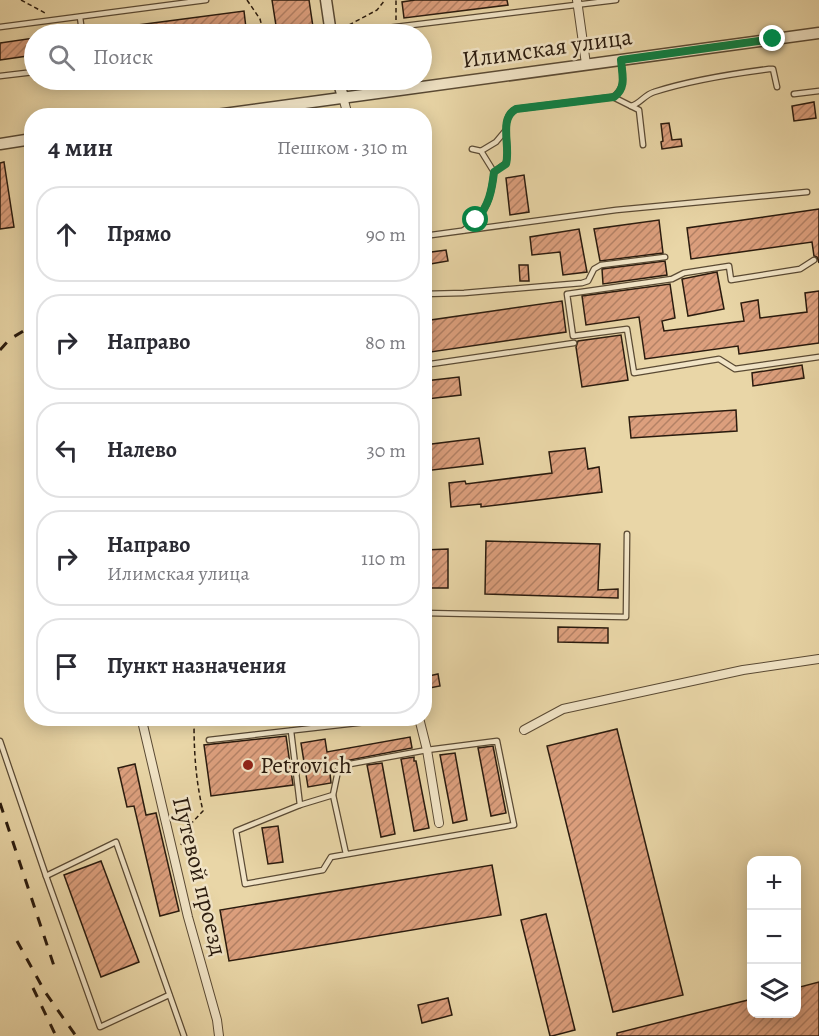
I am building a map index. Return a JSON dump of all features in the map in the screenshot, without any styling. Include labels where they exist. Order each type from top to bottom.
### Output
[{"type":"street","points":[[326,0],[330,24]]},
{"type":"street","points":[[578,2],[586,64]]},
{"type":"street","name":"Илимская улица","points":[[432,86],[819,33]]},
{"type":"street","points":[[341,90],[346,108]]},
{"type":"street","name":"Илимская улица","points":[[269,108],[400,90]]},
{"type":"street","points":[[0,144],[24,140]]},
{"type":"street","points":[[524,730],[563,709],[743,669],[819,659]]},
{"type":"street","name":"Путевой проезд","points":[[143,726],[188,918],[217,1020],[219,1036]]},
{"type":"street","points":[[421,726],[439,823]]},
{"type":"lane","points":[[24,24],[206,0]]},
{"type":"lane","points":[[417,24],[578,2],[616,0]]},
{"type":"lane","points":[[80,17],[81,24]]},
{"type":"lane","points":[[0,27],[24,24]]},
{"type":"lane","points":[[494,172],[506,164],[508,157],[508,116],[516,109],[614,97],[623,87],[621,60]]},
{"type":"lane","points":[[631,106],[655,92],[718,76],[769,69],[773,69],[777,87]]},
{"type":"lane","points":[[0,76],[24,73]]},
{"type":"lane","points":[[794,94],[819,91]]},
{"type":"lane","points":[[614,97],[639,110],[643,145]]},
{"type":"lane","points":[[472,149],[481,151],[496,142],[507,128]]},
{"type":"lane","points":[[462,231],[485,210],[490,196],[494,172],[481,151]]},
{"type":"lane","points":[[432,235],[616,210],[807,192]]},
{"type":"lane","points":[[432,294],[582,284],[588,281],[594,269],[601,265],[665,257]]},
{"type":"lane","points":[[814,260],[800,269],[731,280],[729,266],[684,273],[672,279],[567,294],[573,336],[627,329],[634,373],[719,359],[735,369],[819,357]]},
{"type":"lane","points":[[432,364],[574,343]]},
{"type":"lane","points":[[432,613],[626,617],[627,534]]},
{"type":"lane","points":[[208,740],[328,726]]},
{"type":"lane","points":[[291,730],[300,805]]},
{"type":"lane","points":[[0,741],[100,1027],[169,995]]},
{"type":"lane","points":[[333,795],[300,805],[236,831],[245,885],[323,870],[331,857],[514,825],[497,741],[427,750],[339,766],[333,795],[346,854]]},
{"type":"lane","points":[[46,876],[116,842],[184,1036]]},
{"type":"path","points":[[21,0],[57,20]]},
{"type":"path","points":[[247,0],[261,24]]},
{"type":"path","points":[[353,24],[377,10],[385,0]]},
{"type":"path","points":[[395,24],[396,0]]},
{"type":"path","points":[[181,845],[187,828],[203,811],[196,782],[194,726]]},
{"type":"building","points":[[272,0],[309,0],[313,24],[276,24]]},
{"type":"building","points":[[507,0],[508,5],[404,18],[402,2]]},
{"type":"building","points":[[244,11],[246,24],[145,24]]},
{"type":"building","points":[[24,39],[24,56],[0,60],[0,43]]},
{"type":"building","points":[[814,102],[816,118],[794,121],[792,106]]},
{"type":"building","points":[[669,123],[672,140],[681,139],[682,146],[662,149],[661,124]]},
{"type":"building","points":[[4,162],[14,227],[0,229],[0,163]]},
{"type":"building","points":[[524,175],[529,212],[510,215],[506,178]]},
{"type":"building","points":[[819,209],[819,263],[817,257],[814,256],[812,242],[691,259],[687,228]]},
{"type":"building","points":[[659,220],[663,253],[600,261],[594,229]]},
{"type":"building","points":[[579,229],[587,272],[563,275],[560,252],[532,255],[530,237]]},
{"type":"building","points":[[446,250],[448,261],[432,264],[432,252]]},
{"type":"building","points":[[665,261],[667,275],[603,284],[602,269]]},
{"type":"building","points":[[519,265],[528,265],[529,281],[520,281]]},
{"type":"building","points":[[717,272],[724,309],[688,316],[682,279]]},
{"type":"building","points":[[670,284],[675,318],[662,321],[664,331],[744,321],[741,303],[758,300],[760,318],[807,312],[805,293],[819,291],[819,343],[739,354],[738,346],[645,359],[639,317],[586,325],[582,296]]},
{"type":"building","points":[[562,301],[566,332],[432,352],[432,320]]},
{"type":"building","points":[[621,335],[628,380],[582,387],[576,347],[578,341]]},
{"type":"building","points":[[802,365],[804,378],[753,386],[752,373]]},
{"type":"building","points":[[459,377],[461,395],[432,398],[432,380]]},
{"type":"building","points":[[736,410],[737,431],[631,438],[629,417]]},
{"type":"building","points":[[479,438],[483,464],[432,470],[432,444]]},
{"type":"building","points":[[585,448],[588,469],[599,467],[602,492],[481,507],[481,504],[451,507],[449,483],[465,481],[466,484],[552,473],[549,452]]},
{"type":"building","points":[[486,541],[600,544],[598,590],[618,589],[618,598],[485,594]]},
{"type":"building","points":[[448,549],[448,588],[432,588],[432,550]]},
{"type":"building","points":[[558,627],[608,628],[608,643],[558,642]]},
{"type":"building","points":[[438,674],[440,686],[432,688],[432,675]]},
{"type":"building","points":[[617,729],[683,995],[613,1012],[547,746]]},
{"type":"building","name":"Petrovich","points":[[286,736],[293,785],[211,796],[204,745]]},
{"type":"building","points":[[410,737],[412,748],[329,764],[331,783],[308,787],[301,743],[325,739],[327,752]]},
{"type":"building","points":[[493,746],[506,813],[491,816],[478,748]]},
{"type":"building","points":[[455,753],[467,820],[453,823],[440,755]]},
{"type":"building","points":[[414,757],[429,828],[414,831],[401,759]]},
{"type":"building","points":[[382,763],[395,834],[381,837],[367,765]]},
{"type":"building","points":[[135,764],[146,815],[156,813],[179,911],[160,916],[134,806],[127,807],[118,768]]},
{"type":"building","points":[[278,826],[283,862],[268,864],[262,828]]},
{"type":"building","points":[[101,861],[139,962],[101,977],[64,875]]},
{"type":"building","points":[[492,865],[501,915],[229,961],[220,910]]},
{"type":"building","points":[[546,914],[575,1030],[552,1036],[550,1036],[521,920]]},
{"type":"building","points":[[819,982],[819,1036],[617,1036],[617,1033],[747,1000],[747,1018],[801,1018],[801,987]]},
{"type":"building","points":[[448,998],[452,1015],[422,1023],[418,1005]]},
{"type":"railway","points":[[0,350],[10,339],[24,331]]},
{"type":"railway","points":[[0,803],[54,966]]},
{"type":"railway","points":[[17,941],[45,992],[76,1036]]},
{"type":"railway","points":[[33,988],[56,1036]]},
{"type":"place","name":"Petrovich","points":[[248,765]]},
{"type":"route","points":[[476,220],[485,210],[494,172],[506,164],[508,157],[506,125],[511,112],[516,109],[614,97],[623,87],[621,60],[773,39]]}]
